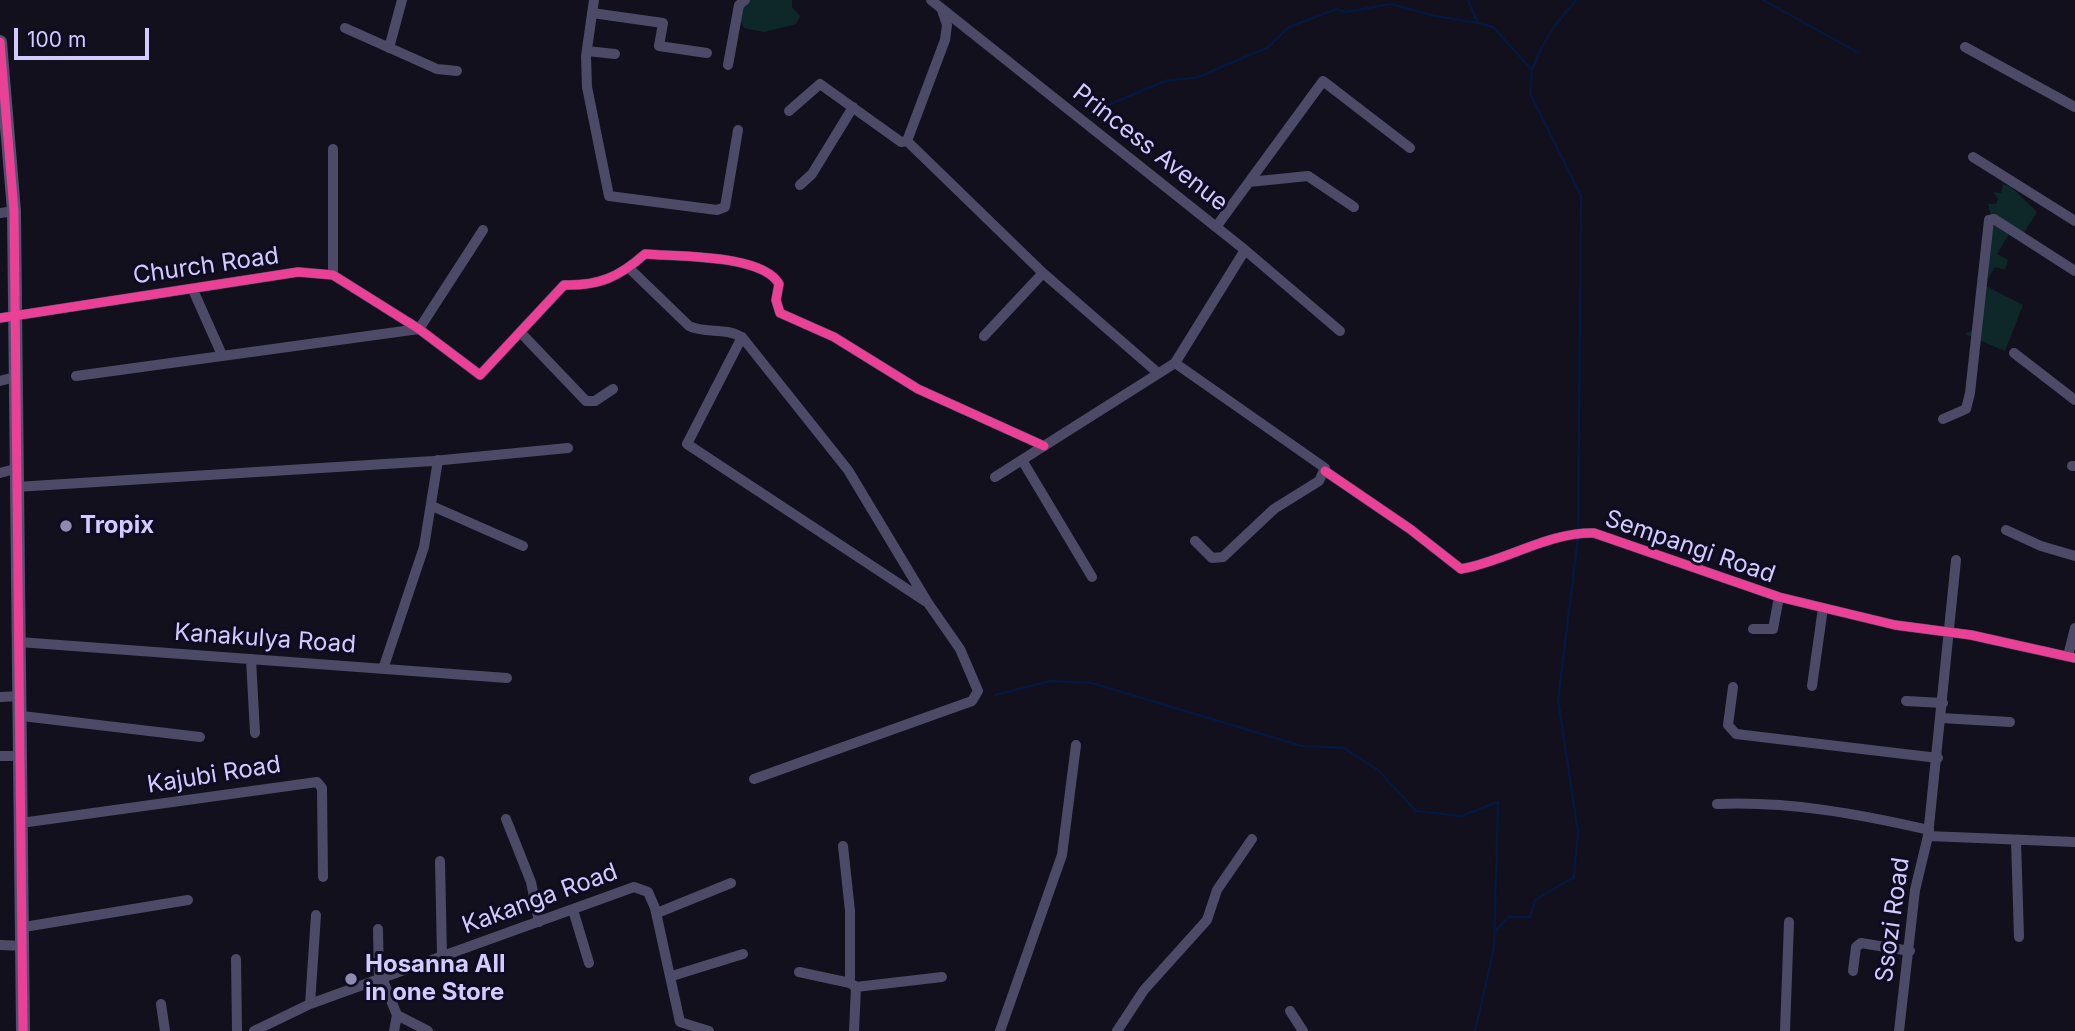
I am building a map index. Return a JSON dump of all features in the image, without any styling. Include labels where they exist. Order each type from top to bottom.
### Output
[{"type":"street","points":[[389,48],[402,0]]},
{"type":"street","points":[[594,0],[587,51],[587,88],[609,196],[717,210],[725,207],[738,130]]},
{"type":"street","points":[[729,65],[739,5],[745,0]]},
{"type":"street","name":"Princess Avenue","points":[[931,0],[1245,250],[1340,331]]},
{"type":"street","points":[[907,141],[945,40],[947,25],[942,9]]},
{"type":"street","points":[[592,13],[663,23],[659,46],[707,53]]},
{"type":"street","points":[[345,28],[438,69],[457,71]]},
{"type":"street","points":[[0,42],[7,212],[7,379],[16,488],[22,716],[23,1031]]},
{"type":"street","points":[[1965,47],[2075,107]]},
{"type":"street","points":[[587,51],[615,54]]},
{"type":"street","points":[[1216,227],[1324,81],[1410,148]]},
{"type":"street","points":[[789,111],[820,84],[901,142],[907,141]]},
{"type":"street","points":[[800,185],[812,174],[853,107]]},
{"type":"street","points":[[907,141],[1043,273],[1158,373]]},
{"type":"street","points":[[333,149],[333,275]]},
{"type":"street","points":[[1973,158],[2075,221]]},
{"type":"street","points":[[1249,182],[1308,176],[1354,207]]},
{"type":"street","points":[[1943,419],[1966,409],[1970,393],[1989,220],[1994,219],[2075,271]]},
{"type":"street","points":[[76,376],[419,329],[483,230]]},
{"type":"street","points":[[995,477],[1174,363],[1245,250]]},
{"type":"street","name":"Church Road","points":[[7,317],[298,272],[333,275],[419,329],[480,375],[564,285],[604,282],[629,268],[645,254],[748,263],[774,275],[779,284],[776,300],[780,313],[834,337],[918,389],[1044,446]]},
{"type":"street","points":[[629,268],[688,326],[696,330],[730,330],[742,337],[848,470],[928,603],[960,649],[975,678],[978,691],[972,701],[754,779]]},
{"type":"street","points":[[984,337],[1043,273]]},
{"type":"street","points":[[193,290],[222,355]]},
{"type":"street","points":[[521,333],[586,401],[595,401],[613,388]]},
{"type":"street","points":[[742,337],[687,444],[928,603]]},
{"type":"street","points":[[2014,353],[2075,400]]},
{"type":"street","points":[[1174,363],[1322,463],[1325,471],[1319,481],[1262,519],[1223,557],[1212,558],[1195,541]]},
{"type":"street","points":[[16,488],[568,449]]},
{"type":"street","points":[[383,669],[425,547],[438,460]]},
{"type":"street","points":[[1022,460],[1092,576]]},
{"type":"street","points":[[0,473],[15,469]]},
{"type":"street","name":"Sempangi Road","points":[[1325,471],[1410,529],[1461,569],[1482,565],[1562,536],[1594,533],[1779,597],[1895,625],[1949,632],[2071,657]]},
{"type":"street","points":[[432,506],[523,546]]},
{"type":"street","points":[[2006,530],[2041,546],[2075,556]]},
{"type":"street","points":[[1717,804],[1779,804],[1818,809],[1928,833],[1938,758],[1956,560]]},
{"type":"street","points":[[1753,629],[1773,629],[1779,597]]},
{"type":"street","points":[[1812,686],[1823,608]]},
{"type":"street","points":[[2071,657],[2075,628]]},
{"type":"street","name":"Kanakulya Road","points":[[19,642],[507,678]]},
{"type":"street","points":[[251,659],[254,733]]},
{"type":"street","points":[[1733,687],[1728,725],[1736,734],[1938,758]]},
{"type":"street","points":[[0,697],[21,696]]},
{"type":"street","points":[[1906,701],[1943,703]]},
{"type":"street","points":[[22,716],[200,737]]},
{"type":"street","points":[[1941,718],[2010,722]]},
{"type":"street","points":[[1000,1031],[1062,855],[1076,745]]},
{"type":"street","points":[[0,756],[22,756]]},
{"type":"street","name":"Kajubi Road","points":[[21,823],[317,782],[323,788],[323,877]]},
{"type":"street","points":[[506,818],[531,882],[539,922]]},
{"type":"street","name":"Ssozi Road","points":[[1899,1031],[1915,890],[1928,833],[2075,842]]},
{"type":"street","points":[[1117,1031],[1143,990],[1207,920],[1217,890],[1252,839]]},
{"type":"street","points":[[2016,840],[2019,937]]},
{"type":"street","points":[[843,846],[850,911],[853,1031]]},
{"type":"street","points":[[440,861],[442,956]]},
{"type":"street","points":[[657,913],[731,883]]},
{"type":"street","name":"Kakanga Road","points":[[254,1031],[265,1029],[310,1004],[634,887],[648,892],[657,913],[672,976],[679,1027],[709,1031]]},
{"type":"street","points":[[24,927],[188,900]]},
{"type":"street","points":[[573,910],[589,963]]},
{"type":"street","points":[[310,1004],[316,915]]},
{"type":"street","points":[[1785,1031],[1789,922]]},
{"type":"street","points":[[379,929],[381,979],[397,1015],[394,1031]]},
{"type":"street","points":[[1853,971],[1856,947],[1861,943],[1910,951]]},
{"type":"street","points":[[0,945],[24,946]]},
{"type":"street","points":[[672,976],[743,954]]},
{"type":"street","points":[[236,958],[237,1031]]},
{"type":"street","points":[[799,972],[853,985],[942,977]]},
{"type":"street","points":[[161,1004],[165,1031]]},
{"type":"street","points":[[1290,1011],[1303,1031]]},
{"type":"street","points":[[397,1015],[428,1031]]},
{"type":"green space","points":[[743,0],[792,0],[792,7],[800,16],[796,24],[764,32],[744,28],[740,19]]},
{"type":"green space","points":[[2003,184],[2011,187],[2037,212],[2022,236],[1991,215],[1988,204],[1996,204],[1998,199],[1993,192],[2001,193]]},
{"type":"green space","points":[[1992,222],[2009,234],[1997,254],[2008,260],[2005,270],[1995,267],[1988,279]]},
{"type":"green space","points":[[1982,284],[2023,305],[2005,351],[1965,334],[1974,330]]},
{"type":"waterway","points":[[1468,0],[1478,23],[1493,27],[1532,70]]},
{"type":"waterway","points":[[1576,0],[1553,28],[1541,49],[1532,70],[1530,93],[1581,196],[1578,531]]},
{"type":"waterway","points":[[1763,0],[1859,53]]},
{"type":"waterway","points":[[1089,113],[1168,80],[1196,78],[1268,47],[1289,27],[1336,9],[1346,12],[1391,4],[1435,16],[1478,23]]},
{"type":"waterway","points":[[1494,933],[1508,917],[1530,917],[1535,900],[1574,877],[1578,832],[1558,700],[1578,538]]},
{"type":"waterway","points":[[995,695],[1050,681],[1092,683],[1302,746],[1344,748],[1378,770],[1416,811],[1461,816],[1498,802],[1494,948],[1475,1031]]},
{"type":"cycle path","points":[[0,42],[14,211],[23,1031]]},
{"type":"cycle path","points":[[0,318],[298,272],[333,275],[419,329],[480,375],[564,285],[598,282],[626,269],[645,254],[718,259],[756,267],[770,274],[779,284],[776,300],[780,313],[834,337],[918,389],[1044,446]]},
{"type":"cycle path","points":[[1325,471],[1410,529],[1461,569],[1560,537],[1594,533],[1779,597],[1895,625],[1971,635],[2075,658]]},
{"type":"place","name":"Tropix","points":[[66,526]]},
{"type":"place","name":"Hosanna All in one Store","points":[[351,979]]}]
